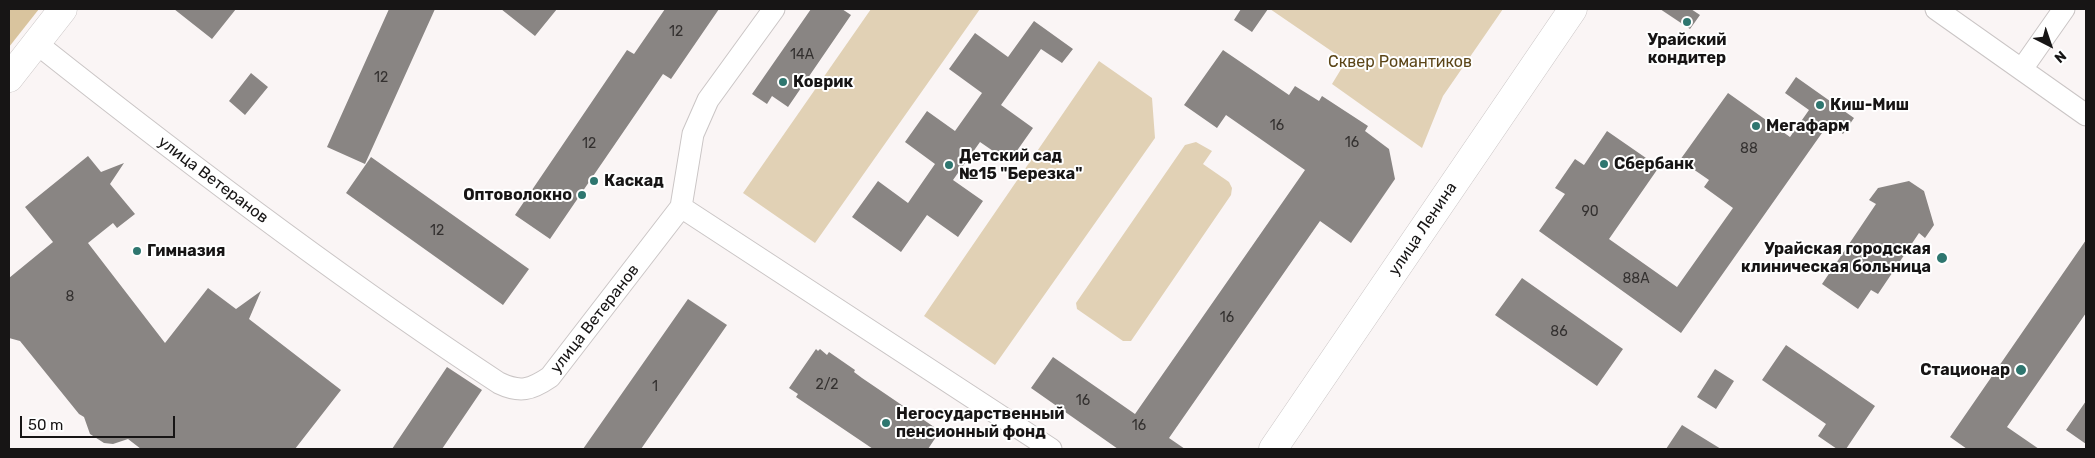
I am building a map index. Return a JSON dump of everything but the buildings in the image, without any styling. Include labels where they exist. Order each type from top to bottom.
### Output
[{"type":"main road","points":[[9,78],[63,9]]},
{"type":"main road","name":"улица Ленина","points":[[1273,449],[1573,9]]},
{"type":"street","points":[[774,9],[708,100],[693,134],[681,207],[1051,449]]},
{"type":"street","points":[[1936,9],[2086,115]]},
{"type":"street","points":[[2022,69],[2064,9]]},
{"type":"street","name":"улица Ветеранов","points":[[36,43],[336,272],[498,384],[509,388],[535,387],[550,377],[681,207]]},
{"type":"green space","points":[[871,9],[980,9],[815,243],[743,193]]},
{"type":"green space","name":"Сквер Романтиков","points":[[1270,9],[1503,9],[1443,96],[1422,148],[1332,84],[1346,61]]},
{"type":"green space","points":[[1099,61],[1152,98],[1155,138],[995,365],[924,316]]},
{"type":"green space","points":[[1196,142],[1212,151],[1203,164],[1229,182],[1232,188],[1231,195],[1131,341],[1123,341],[1077,309],[1076,303],[1185,145]]},
{"type":"shaded area","points":[[9,9],[39,9],[9,47]]},
{"type":"place","name":"Урайский кондитер","points":[[1687,22]]},
{"type":"place","name":"Коврик","points":[[783,82]]},
{"type":"place","name":"Киш-Миш","points":[[1820,105]]},
{"type":"place","name":"Мегафарм","points":[[1756,126]]},
{"type":"place","name":"Сбербанк","points":[[1604,164]]},
{"type":"place","name":"Детский сад №15 \"Березка\"","points":[[949,165]]},
{"type":"place","name":"Каскад","points":[[594,181]]},
{"type":"place","name":"Оптоволокно","points":[[582,195]]},
{"type":"place","name":"Гимназия","points":[[137,251]]},
{"type":"place","name":"Урайская городская клиническая больница","points":[[1942,258]]},
{"type":"place","name":"Стационар","points":[[2021,370]]},
{"type":"place","name":"Негосударственный пенсионный фонд","points":[[886,423]]}]
